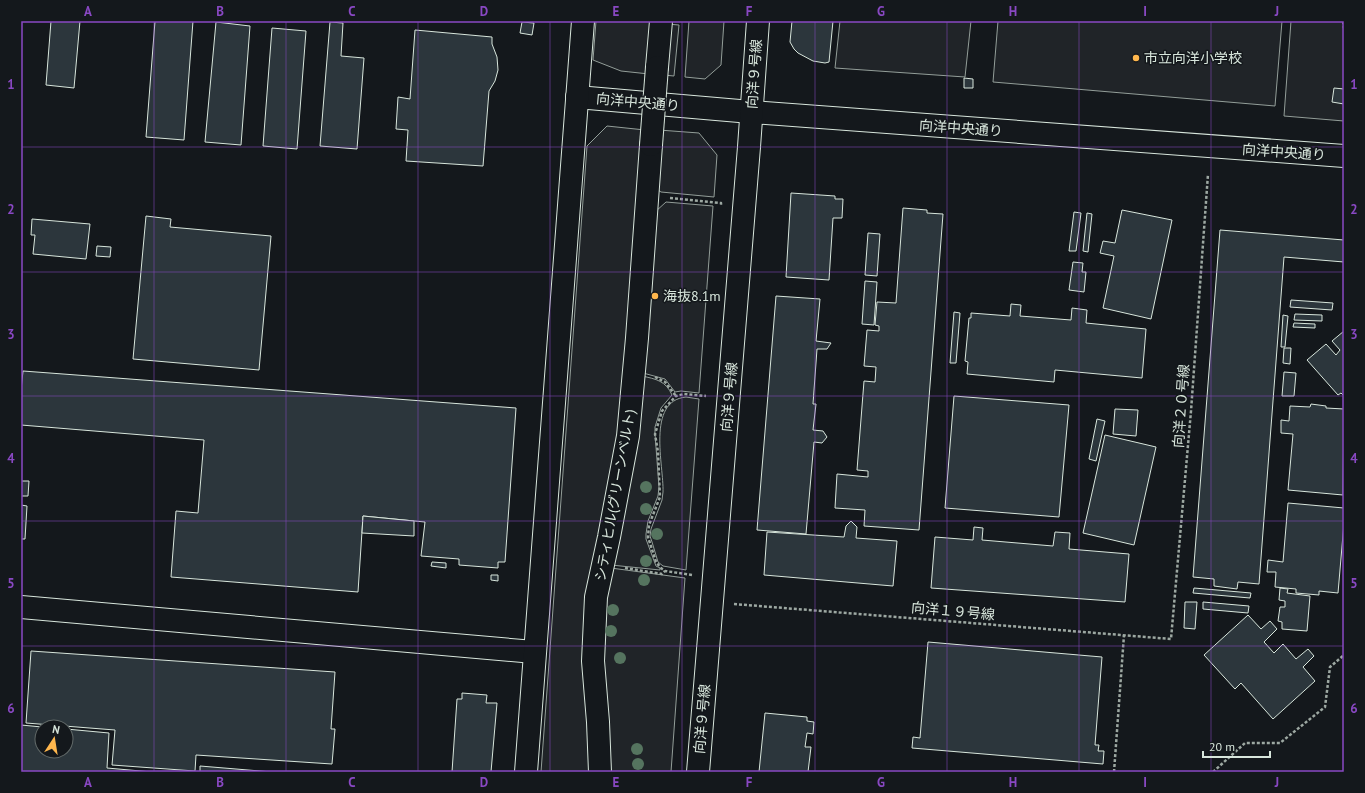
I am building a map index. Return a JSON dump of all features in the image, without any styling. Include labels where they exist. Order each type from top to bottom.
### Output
[{"type":"street","points":[[526,772],[583,21]]},
{"type":"street","name":"シティヒル(グリーンベルト)","points":[[600,772],[593,661],[596,597],[628,436],[637,338],[661,21]]},
{"type":"street","name":"向洋９号線","points":[[698,772],[758,21]]},
{"type":"street","name":"向洋中央通り","points":[[577,97],[751,112],[1344,156]]},
{"type":"street","points":[[21,607],[534,652]]},
{"type":"path","points":[[1343,21],[1344,28]]},
{"type":"path","name":"向洋２０号線","points":[[1172,639],[1208,174]]},
{"type":"path","points":[[647,196],[721,203]]},
{"type":"path","points":[[694,575],[665,571],[661,568],[656,562],[648,537],[649,525],[660,497],[656,434],[662,411],[676,396],[684,394],[707,397]]},
{"type":"path","points":[[603,565],[662,574],[665,571]]},
{"type":"path","name":"向洋１９号線","points":[[734,604],[1172,639]]},
{"type":"path","points":[[1114,772],[1124,635]]},
{"type":"path","points":[[1213,772],[1245,743],[1280,743],[1326,707],[1330,667],[1344,655]]},
{"type":"shaded area","points":[[596,21],[653,21],[649,74],[621,71],[593,60]]},
{"type":"shaded area","points":[[689,21],[724,21],[721,65],[705,79],[685,77]]},
{"type":"shaded area","points":[[840,21],[971,21],[965,77],[835,68]]},
{"type":"shaded area","name":"市立向洋小学校","points":[[998,21],[1282,21],[1275,106],[993,82]]},
{"type":"shaded area","points":[[1291,21],[1344,21],[1344,121],[1284,116]]},
{"type":"shaded area","points":[[667,24],[679,25],[674,76],[663,75]]},
{"type":"shaded area","points":[[607,126],[645,130],[592,772],[541,772],[587,146]]},
{"type":"shaded area","points":[[659,130],[699,133],[717,155],[714,197],[661,192],[658,190]]},
{"type":"shaded area","points":[[666,202],[713,206],[699,393],[681,391],[675,392],[665,379],[643,373],[655,212]]},
{"type":"shaded area","points":[[642,376],[660,381],[670,390],[672,395],[661,408],[655,427],[659,487],[658,496],[648,521],[646,534],[646,539],[656,566],[660,568],[660,570],[611,565]]},
{"type":"shaded area","points":[[686,397],[699,399],[686,570],[663,566],[658,562],[650,536],[651,529],[662,500],[663,492],[660,452],[661,422],[666,410],[674,401]]},
{"type":"shaded area","points":[[611,568],[685,578],[671,772],[607,772],[600,645]]},
{"type":"building","points":[[51,21],[80,21],[74,88],[46,85]]},
{"type":"building","points":[[155,21],[193,21],[184,140],[146,137]]},
{"type":"building","points":[[792,21],[833,21],[829,62],[825,63],[813,61],[798,53],[794,49],[790,42]]},
{"type":"building","points":[[216,22],[250,26],[241,145],[205,142]]},
{"type":"building","points":[[330,22],[343,23],[341,56],[364,58],[357,149],[320,146]]},
{"type":"building","points":[[522,22],[534,23],[532,35],[520,33]]},
{"type":"building","points":[[272,28],[306,31],[297,149],[263,146]]},
{"type":"building","points":[[415,30],[492,37],[492,44],[497,57],[498,70],[495,81],[489,91],[483,166],[406,161],[408,130],[396,129],[398,97],[410,99]]},
{"type":"building","points":[[964,78],[973,79],[973,88],[964,88]]},
{"type":"building","points":[[1334,88],[1344,89],[1344,104],[1332,102]]},
{"type":"building","points":[[791,193],[835,196],[835,199],[843,199],[842,218],[833,218],[829,280],[786,277]]},
{"type":"building","points":[[903,208],[927,210],[927,213],[943,214],[919,530],[864,526],[865,510],[835,508],[837,474],[868,477],[868,471],[857,470],[864,381],[875,382],[876,367],[864,366],[867,330],[879,331],[879,326],[875,325],[877,302],[896,303]]},
{"type":"building","points":[[1122,210],[1172,220],[1151,319],[1103,308],[1114,256],[1100,253],[1103,241],[1115,243]]},
{"type":"building","points":[[1074,212],[1081,213],[1076,251],[1069,251]]},
{"type":"building","points":[[1087,213],[1092,214],[1088,252],[1083,251]]},
{"type":"building","points":[[146,216],[171,219],[170,227],[271,236],[259,370],[133,359]]},
{"type":"building","points":[[32,219],[90,224],[86,259],[33,254],[35,235],[31,235]]},
{"type":"building","points":[[1220,230],[1344,240],[1344,262],[1284,257],[1259,584],[1238,582],[1237,589],[1214,586],[1214,579],[1193,577]]},
{"type":"building","points":[[868,233],[880,234],[877,276],[865,275]]},
{"type":"building","points":[[97,246],[111,247],[110,257],[96,256]]},
{"type":"building","points":[[1073,262],[1083,263],[1082,272],[1086,272],[1084,292],[1069,290]]},
{"type":"building","points":[[865,281],[877,282],[874,325],[862,324]]},
{"type":"building","points":[[776,296],[820,299],[816,341],[831,343],[827,349],[817,349],[813,404],[816,404],[813,430],[823,431],[827,437],[822,443],[814,442],[806,534],[757,530]]},
{"type":"building","points":[[1291,300],[1333,303],[1332,310],[1290,307]]},
{"type":"building","points":[[1011,304],[1021,305],[1020,316],[1071,320],[1072,308],[1087,310],[1086,323],[1146,329],[1142,378],[1055,370],[1054,382],[967,374],[968,362],[965,361],[969,318],[971,318],[971,313],[1010,316]]},
{"type":"building","points":[[954,312],[960,313],[956,363],[950,363]]},
{"type":"building","points":[[1295,314],[1322,315],[1322,321],[1294,320]]},
{"type":"building","points":[[1283,315],[1288,316],[1285,347],[1281,347]]},
{"type":"building","points":[[1294,323],[1315,324],[1315,328],[1293,327]]},
{"type":"building","points":[[1344,331],[1344,396],[1341,393],[1338,395],[1307,360],[1326,344],[1336,355],[1340,350],[1332,341]]},
{"type":"building","points":[[1284,348],[1291,348],[1290,364],[1283,363]]},
{"type":"building","points":[[23,371],[516,408],[505,562],[498,562],[498,568],[459,565],[459,559],[421,556],[425,522],[363,516],[358,592],[171,577],[176,511],[198,513],[204,440],[21,425],[21,390]]},
{"type":"building","points":[[1284,372],[1296,373],[1294,396],[1282,396]]},
{"type":"building","points":[[954,396],[1069,405],[1059,517],[945,508]]},
{"type":"building","points":[[1311,404],[1326,406],[1326,408],[1344,409],[1343,495],[1288,490],[1293,434],[1281,433],[1281,420],[1289,421],[1290,406],[1310,407]]},
{"type":"building","points":[[1115,409],[1138,410],[1136,436],[1113,434]]},
{"type":"building","points":[[1097,419],[1105,421],[1096,461],[1089,459]]},
{"type":"building","points":[[1105,435],[1156,447],[1134,545],[1083,533]]},
{"type":"building","points":[[21,481],[29,481],[28,496],[21,496]]},
{"type":"building","points":[[1288,503],[1344,508],[1338,593],[1319,591],[1319,595],[1296,593],[1296,589],[1275,587],[1276,572],[1267,572],[1268,560],[1283,562]]},
{"type":"building","points":[[21,505],[27,506],[25,539],[21,539]]},
{"type":"building","points":[[363,516],[414,521],[414,536],[362,533]]},
{"type":"building","points":[[851,521],[857,527],[856,538],[897,541],[893,586],[764,575],[767,532],[844,537],[846,526]]},
{"type":"building","points":[[974,527],[983,528],[982,540],[1053,546],[1055,532],[1070,533],[1069,549],[1129,554],[1125,602],[931,588],[935,537],[973,540]]},
{"type":"building","points":[[432,562],[446,563],[446,568],[431,566]]},
{"type":"building","points":[[491,575],[498,575],[498,581],[491,580]]},
{"type":"building","points":[[1194,588],[1251,593],[1250,598],[1193,593]]},
{"type":"building","points":[[1280,588],[1288,589],[1287,593],[1310,596],[1307,631],[1282,629],[1282,622],[1278,621],[1280,607],[1285,607],[1285,601],[1279,600]]},
{"type":"building","points":[[1185,602],[1197,602],[1195,629],[1184,628]]},
{"type":"building","points":[[1203,602],[1249,606],[1248,613],[1203,609]]},
{"type":"building","points":[[1248,615],[1261,629],[1270,621],[1277,629],[1264,642],[1274,653],[1283,644],[1296,659],[1308,649],[1314,656],[1303,667],[1315,681],[1273,719],[1241,683],[1235,689],[1204,655]]},
{"type":"building","points":[[928,642],[1102,657],[1095,745],[1099,745],[1098,751],[1104,751],[1103,764],[912,748],[913,737],[920,738]]},
{"type":"building","points":[[31,651],[335,672],[331,729],[335,729],[332,764],[196,755],[195,771],[112,765],[115,730],[74,727],[74,719],[34,719],[34,724],[26,723]]},
{"type":"building","points":[[462,693],[487,695],[486,703],[497,703],[491,772],[452,772],[457,699],[462,699]]},
{"type":"building","points":[[765,713],[807,717],[807,721],[814,722],[813,734],[807,733],[805,747],[811,747],[808,772],[759,772]]},
{"type":"building","points":[[21,725],[34,726],[34,759],[74,759],[74,730],[109,733],[107,768],[152,772],[21,772]]},
{"type":"building","points":[[200,766],[272,772],[200,772]]},
{"type":"place","name":"市立向洋小学校","points":[[1136,58]]},
{"type":"place","name":"海抜8.1m","points":[[655,296]]}]
